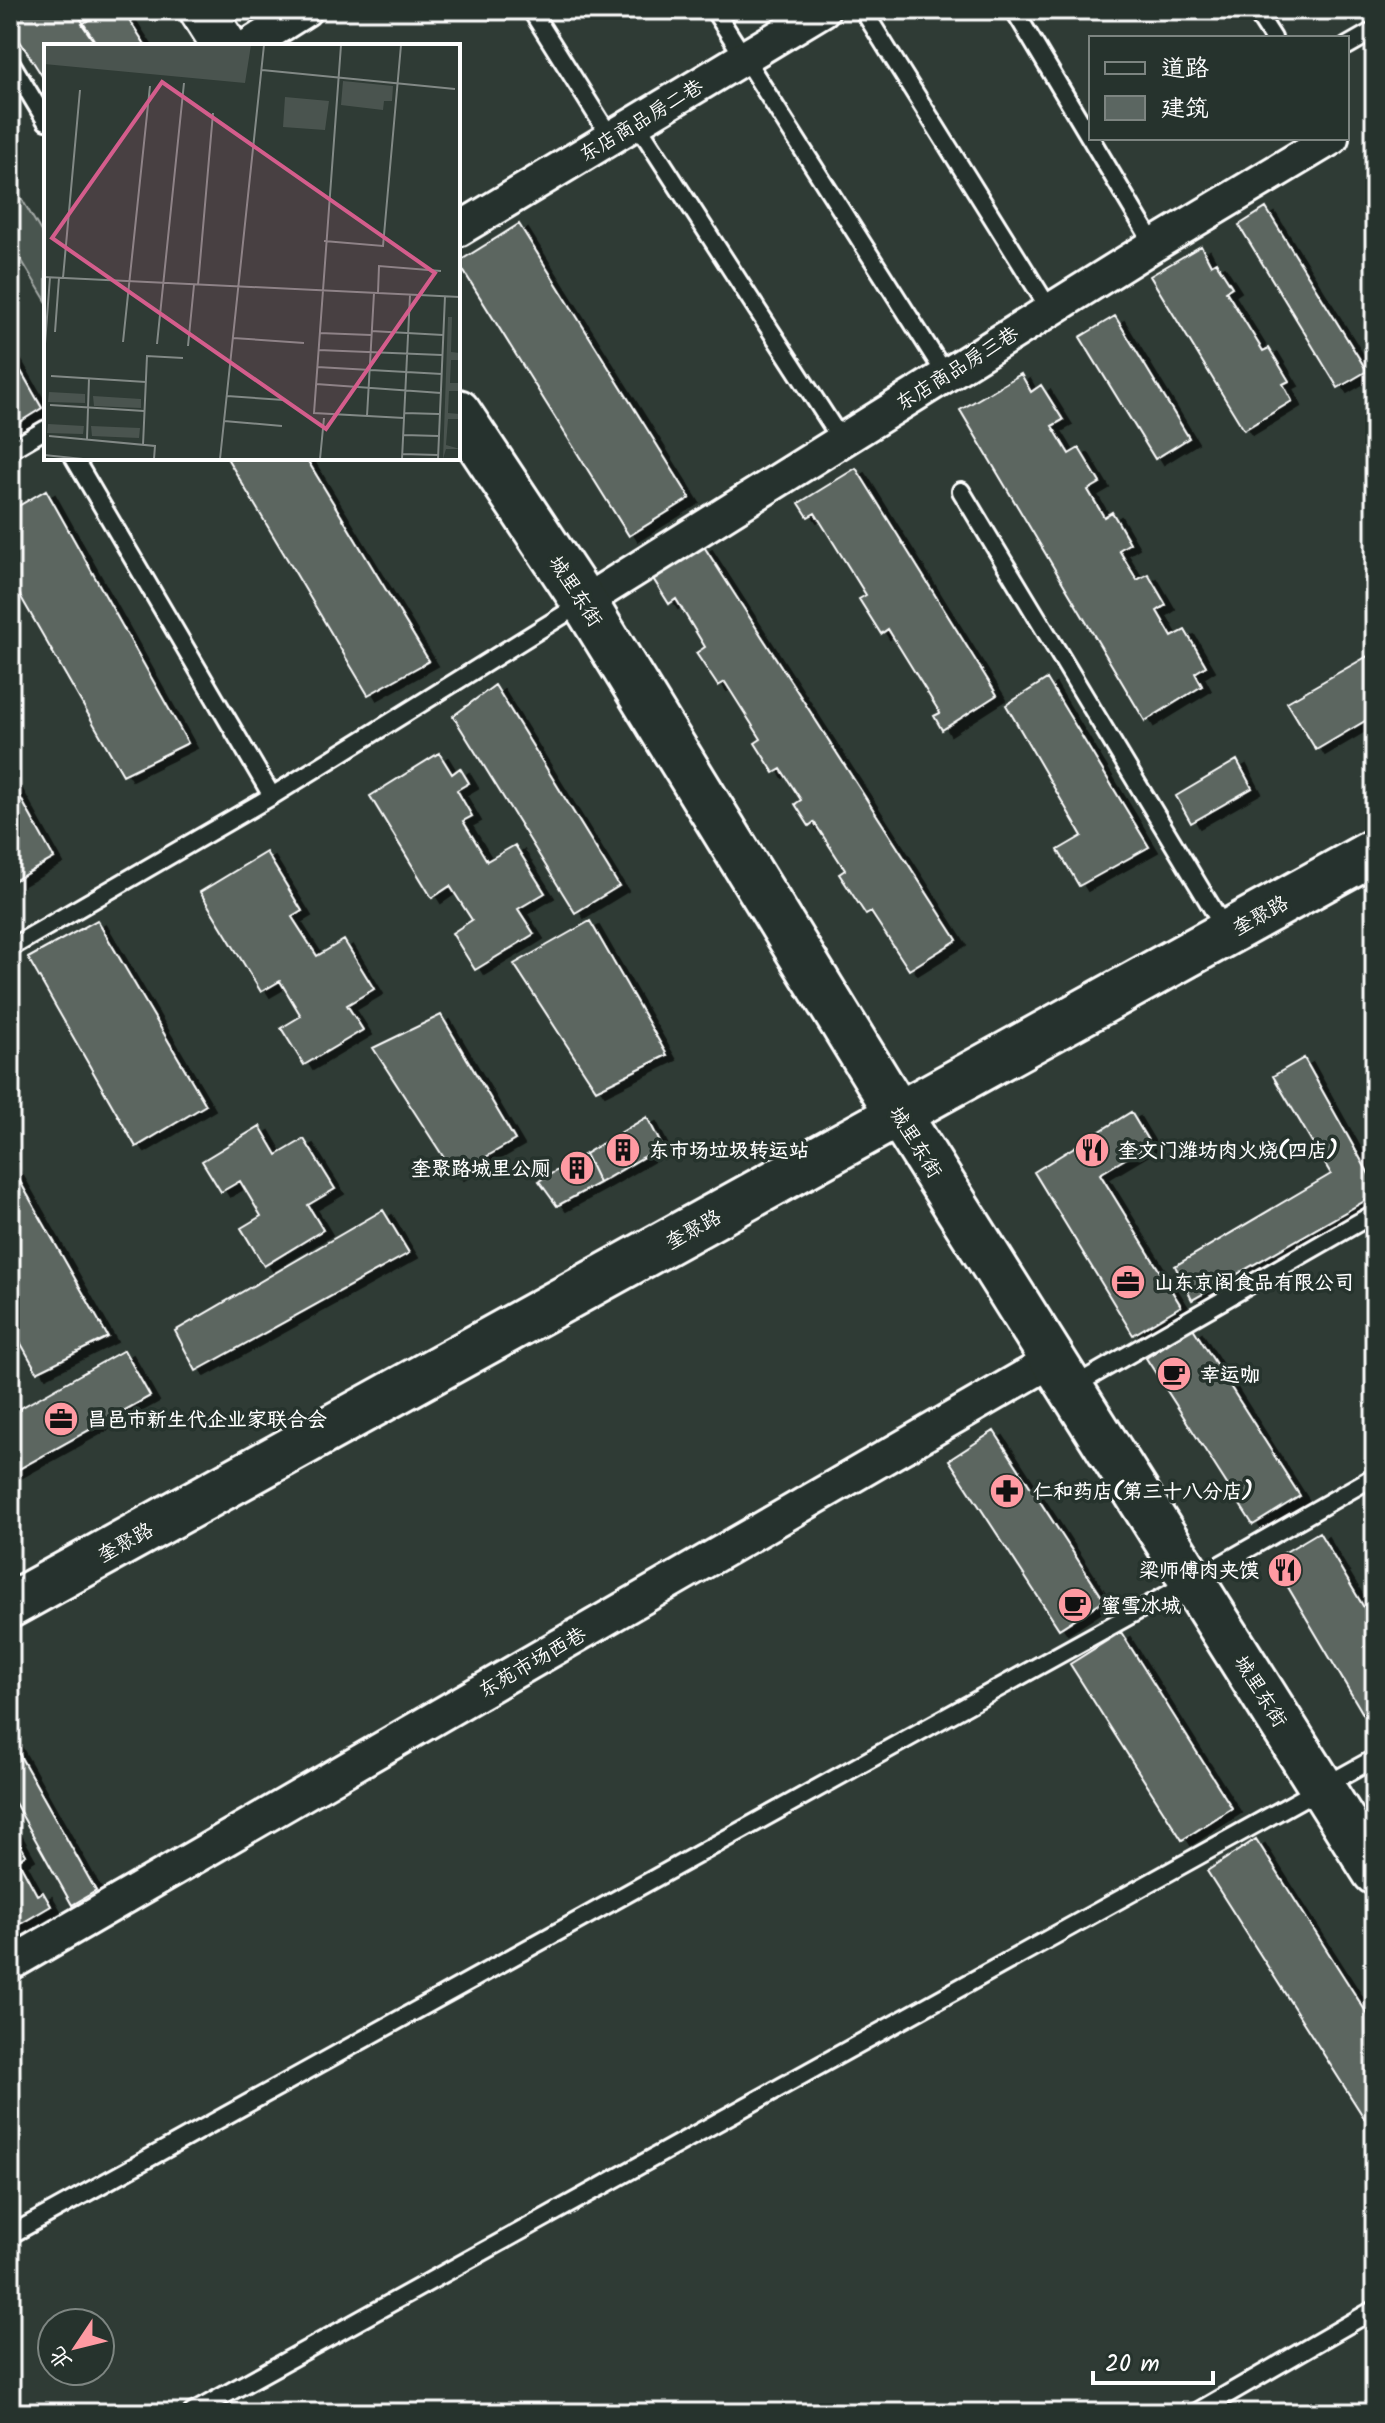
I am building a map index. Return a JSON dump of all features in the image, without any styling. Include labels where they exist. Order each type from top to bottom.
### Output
[{"type":"street","points":[[202,10],[224,44]]},
{"type":"street","points":[[251,44],[305,10]]},
{"type":"street","name":"东店商品房二巷","points":[[460,229],[823,10]]},
{"type":"street","name":"东店商品房三巷","points":[[584,602],[1154,245],[1329,140]]},
{"type":"street","name":"城里东街","points":[[460,415],[584,602],[899,1115],[1375,1872]]},
{"type":"street","name":"奎聚路","points":[[10,1605],[1375,851]]},
{"type":"street","name":"东苑市场西巷","points":[[10,1964],[1062,1374]]},
{"type":"lane","points":[[531,10],[624,130],[842,441]]},
{"type":"lane","points":[[714,10],[946,375]]},
{"type":"lane","points":[[863,10],[1050,310]]},
{"type":"lane","points":[[1014,10],[1089,136]]},
{"type":"lane","points":[[1255,10],[1272,36]]},
{"type":"lane","points":[[1349,45],[1375,30]]},
{"type":"lane","points":[[10,61],[44,118]]},
{"type":"lane","points":[[1091,140],[1154,245]]},
{"type":"lane","points":[[10,450],[44,430]]},
{"type":"lane","points":[[75,460],[272,796]]},
{"type":"lane","points":[[961,491],[1227,933]]},
{"type":"lane","points":[[10,948],[272,796],[584,602]]},
{"type":"lane","points":[[1062,1374],[1375,1213]]},
{"type":"lane","points":[[10,2235],[1192,1581],[1375,1476]]},
{"type":"lane","points":[[192,2413],[1375,1758]]},
{"type":"lane","points":[[1195,2413],[1375,2309]]},
{"type":"shaded area","points":[[10,179],[44,237],[44,298],[10,241]]},
{"type":"building","points":[[10,10],[89,10],[94,17],[82,24],[96,44],[44,44],[44,79],[11,27],[18,22],[15,18],[10,22]]},
{"type":"building","points":[[75,10],[123,10],[145,44],[97,44]]},
{"type":"building","points":[[1266,208],[1367,371],[1338,388],[1239,225]]},
{"type":"building","points":[[519,224],[690,498],[629,536],[460,261]]},
{"type":"building","points":[[1201,246],[1211,265],[1216,262],[1232,287],[1226,291],[1263,351],[1269,348],[1289,381],[1283,384],[1292,401],[1244,430],[1150,276]]},
{"type":"building","points":[[1115,316],[1189,438],[1155,459],[1080,337]]},
{"type":"building","points":[[10,352],[42,408],[10,428]]},
{"type":"building","points":[[1021,374],[1031,392],[1041,385],[1063,420],[1052,426],[1069,454],[1079,448],[1100,483],[1088,490],[1104,517],[1112,512],[1130,543],[1119,550],[1137,580],[1148,574],[1166,605],[1157,611],[1172,637],[1185,630],[1206,666],[1195,673],[1202,686],[1145,721],[960,410]]},
{"type":"building","points":[[228,460],[307,460],[429,661],[368,695]]},
{"type":"building","points":[[856,468],[997,695],[942,730],[934,716],[940,713],[888,629],[881,634],[859,599],[866,595],[815,513],[808,517],[799,503]]},
{"type":"building","points":[[46,490],[188,743],[123,775],[10,578],[10,511]]},
{"type":"building","points":[[703,545],[957,940],[909,970],[871,912],[866,915],[839,874],[845,870],[814,822],[809,826],[795,804],[801,800],[781,769],[774,773],[755,743],[761,739],[725,682],[718,686],[696,653],[705,647],[676,599],[669,604],[652,577]]},
{"type":"building","points":[[1375,652],[1375,715],[1316,750],[1287,702]]},
{"type":"building","points":[[1047,679],[1149,847],[1079,886],[1058,850],[1082,836],[1006,705]]},
{"type":"building","points":[[495,685],[619,886],[575,913],[453,716]]},
{"type":"building","points":[[439,753],[452,774],[460,768],[469,783],[457,790],[472,816],[463,821],[487,861],[515,845],[545,893],[518,909],[534,934],[475,970],[452,933],[472,920],[450,886],[432,898],[370,796]]},
{"type":"building","points":[[1237,760],[1252,788],[1191,823],[1176,796]]},
{"type":"building","points":[[10,779],[54,858],[10,883]]},
{"type":"building","points":[[266,852],[302,911],[292,917],[317,956],[344,940],[374,989],[347,1005],[363,1030],[304,1065],[281,1028],[301,1016],[280,981],[261,992],[200,892]]},
{"type":"building","points":[[97,920],[206,1105],[136,1147],[28,958]]},
{"type":"building","points":[[590,921],[667,1055],[596,1090],[514,964]]},
{"type":"building","points":[[441,1015],[515,1140],[455,1175],[373,1048]]},
{"type":"building","points":[[1304,1058],[1375,1185],[1375,1195],[1192,1300],[1175,1266],[1331,1174],[1273,1076]]},
{"type":"building","points":[[1131,1112],[1150,1144],[1100,1174],[1181,1306],[1133,1335],[1034,1172]]},
{"type":"building","name":"东市场垃圾转运站","points":[[647,1117],[662,1146],[599,1183],[585,1154]]},
{"type":"building","points":[[260,1126],[277,1155],[304,1139],[335,1189],[308,1205],[323,1230],[264,1266],[241,1228],[261,1216],[240,1181],[221,1192],[202,1161]]},
{"type":"building","name":"奎聚路城里公厕","points":[[585,1154],[599,1183],[557,1206],[539,1181]]},
{"type":"building","points":[[10,1164],[108,1337],[37,1372],[10,1324]]},
{"type":"building","points":[[383,1210],[409,1253],[196,1371],[175,1331]]},
{"type":"building","points":[[1193,1328],[1300,1496],[1253,1525],[1146,1358]]},
{"type":"building","points":[[124,1350],[150,1396],[10,1474],[10,1414]]},
{"type":"building","points":[[994,1431],[1104,1600],[1059,1629],[949,1460]]},
{"type":"building","points":[[1319,1532],[1375,1626],[1375,1734],[1272,1560]]},
{"type":"building","points":[[1121,1632],[1232,1808],[1182,1840],[1070,1664]]},
{"type":"building","points":[[10,1738],[96,1891],[72,1905],[10,1794]]},
{"type":"building","points":[[10,1827],[26,1855],[18,1860],[37,1895],[43,1892],[51,1906],[10,1930]]},
{"type":"building","points":[[1256,1839],[1375,2026],[1375,2135],[1207,1871]]},
{"type":"place","name":"东市场垃圾转运站","points":[[623,1150]]},
{"type":"place","name":"奎文门潍坊肉火烧(四店)","points":[[1092,1150]]},
{"type":"place","name":"奎聚路城里公厕","points":[[577,1168]]},
{"type":"place","name":"山东京阁食品有限公司","points":[[1128,1282]]},
{"type":"place","name":"幸运咖","points":[[1174,1374]]},
{"type":"place","name":"昌邑市新生代企业家联合会","points":[[61,1419]]},
{"type":"place","name":"仁和药店(第三十八分店)","points":[[1007,1491]]},
{"type":"place","name":"梁师傅肉夹馍","points":[[1285,1570]]},
{"type":"place","name":"蜜雪冰城","points":[[1075,1605]]}]
